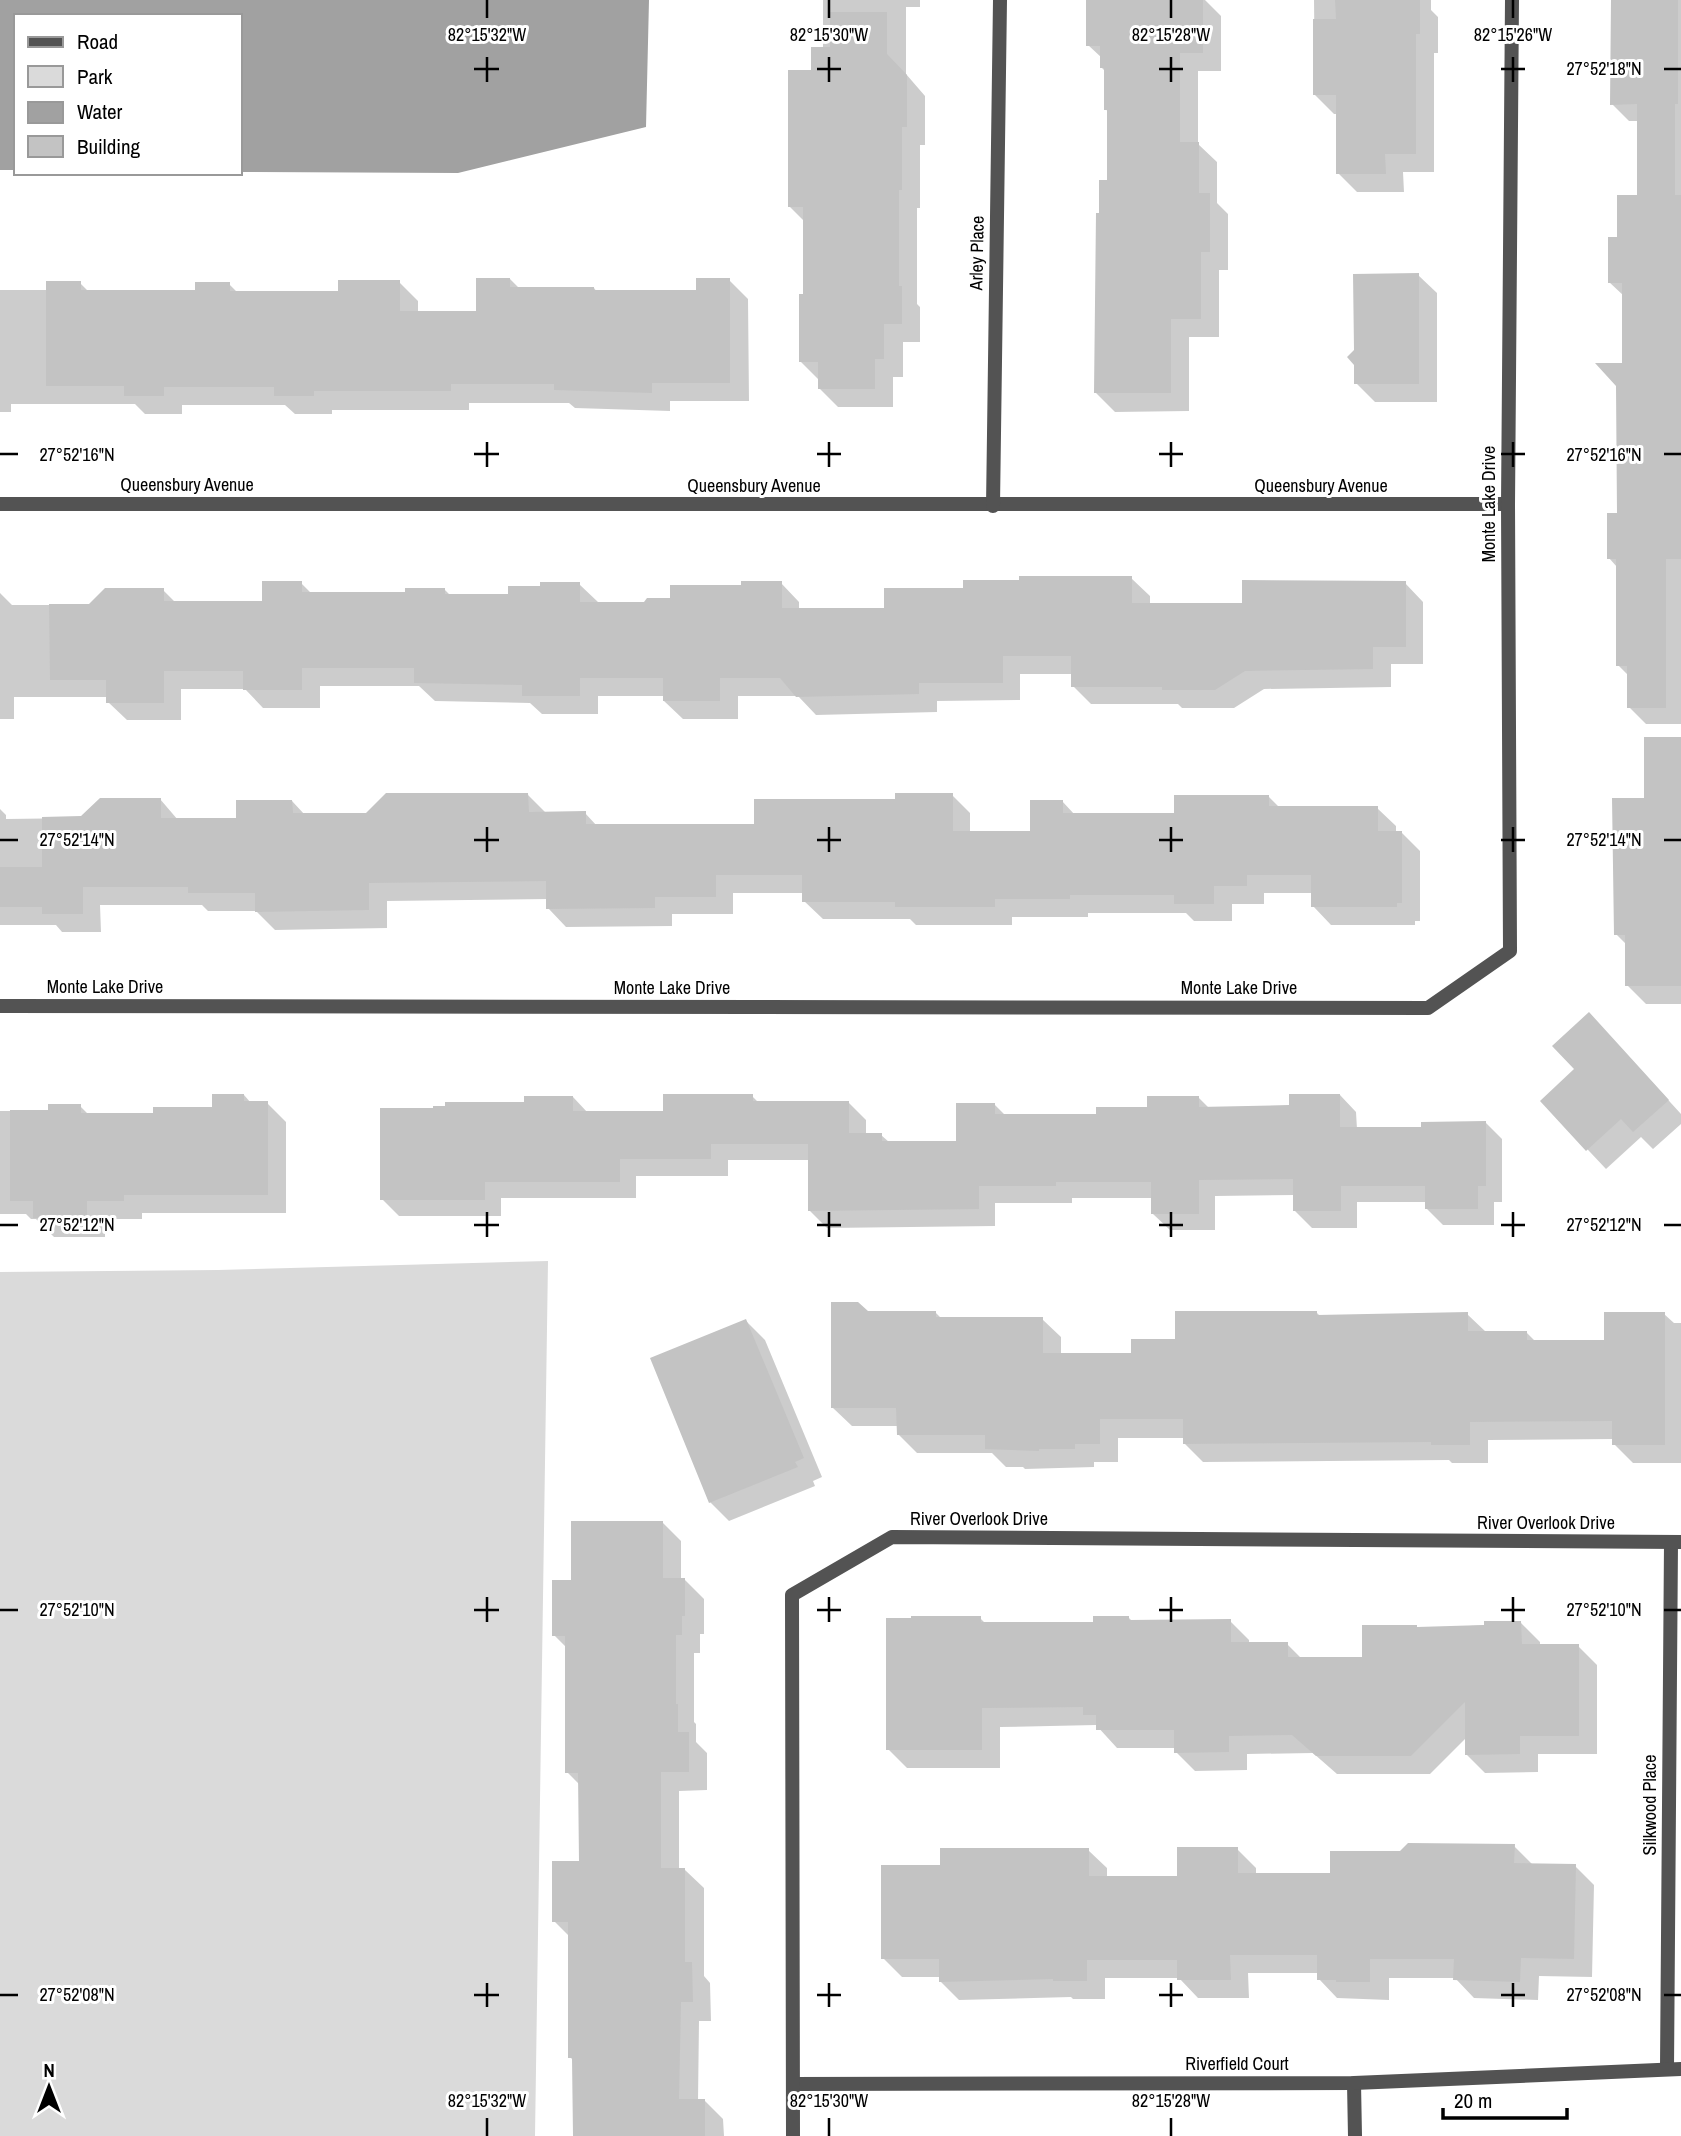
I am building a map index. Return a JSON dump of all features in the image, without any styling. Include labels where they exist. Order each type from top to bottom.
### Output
[{"type":"street","name":"Arley Place","points":[[993,506],[1000,0]]},
{"type":"street","name":"Monte Lake Drive","points":[[0,1006],[1428,1008],[1510,951],[1508,504],[1512,0]]},
{"type":"street","name":"Queensbury Avenue","points":[[0,504],[1508,504]]},
{"type":"street","name":"River Overlook Drive","points":[[793,2136],[792,1595],[892,1537],[1676,1543]]},
{"type":"street","name":"Silkwood Place","points":[[1674,2069],[1676,1543]]},
{"type":"street","name":"Riverfield Court","points":[[793,2084],[1354,2083],[1674,2069]]},
{"type":"street","points":[[1354,2083],[1355,2136]]},
{"type":"green space","points":[[548,1261],[535,2136],[0,2136],[0,1272],[218,1270]]},
{"type":"water","points":[[0,0],[649,0],[646,127],[458,173],[242,172],[242,14],[14,14],[14,170],[0,170]]},
{"type":"building","points":[[1086,0],[1203,0],[1203,53],[1180,53],[1180,142],[1199,142],[1199,193],[1210,193],[1210,252],[1201,252],[1201,319],[1171,319],[1171,393],[1094,393],[1096,213],[1099,213],[1099,180],[1107,180],[1107,110],[1104,110],[1104,68],[1100,68],[1100,46],[1086,46]]},
{"type":"building","points":[[1335,0],[1420,0],[1420,34],[1416,34],[1416,154],[1385,154],[1386,174],[1336,174],[1336,95],[1313,95],[1313,19],[1336,19]]},
{"type":"building","points":[[1611,0],[1678,0],[1675,195],[1681,195],[1681,559],[1666,559],[1666,708],[1627,708],[1627,666],[1616,666],[1616,559],[1607,559],[1607,513],[1617,513],[1616,386],[1595,363],[1622,363],[1622,283],[1608,283],[1608,237],[1617,237],[1617,195],[1637,195],[1637,104],[1610,105]]},
{"type":"building","points":[[830,12],[887,12],[887,54],[907,75],[907,127],[902,127],[902,190],[899,190],[899,286],[902,286],[902,324],[884,324],[884,359],[875,359],[875,389],[818,389],[818,362],[799,362],[799,294],[803,294],[803,207],[788,207],[788,70],[811,70],[811,47],[830,47]]},
{"type":"building","points":[[1419,273],[1419,384],[1354,384],[1354,365],[1347,357],[1354,350],[1353,274]]},
{"type":"building","points":[[476,278],[510,278],[510,287],[696,290],[696,278],[730,278],[730,383],[652,383],[652,393],[554,390],[554,384],[451,384],[451,391],[314,391],[314,396],[274,396],[274,387],[164,387],[164,396],[124,396],[124,386],[46,386],[46,281],[81,281],[81,290],[195,290],[195,282],[230,282],[230,291],[338,291],[338,280],[400,280],[400,311],[476,311]]},
{"type":"building","points":[[1019,576],[1132,576],[1132,603],[1242,603],[1242,580],[1406,581],[1406,647],[1373,647],[1373,669],[1245,671],[1215,690],[1071,687],[1071,656],[1003,656],[1003,683],[919,683],[919,694],[796,697],[780,678],[720,678],[720,701],[663,701],[663,678],[580,678],[580,696],[522,696],[522,685],[414,683],[414,668],[302,668],[302,690],[243,690],[243,671],[164,671],[164,703],[106,703],[106,680],[50,680],[49,604],[89,604],[105,588],[164,588],[164,601],[262,601],[262,581],[302,581],[302,592],[405,592],[405,588],[445,588],[445,594],[508,594],[508,586],[540,586],[540,582],[580,582],[580,602],[644,602],[647,598],[670,598],[670,585],[741,585],[741,581],[782,581],[782,608],[884,608],[884,588],[963,588],[963,580],[1019,580]]},
{"type":"building","points":[[1644,737],[1681,737],[1681,986],[1625,986],[1625,935],[1614,935],[1612,798],[1644,798]]},
{"type":"building","points":[[386,793],[528,793],[529,812],[586,811],[586,824],[754,824],[754,799],[895,799],[895,793],[953,793],[953,831],[1030,831],[1030,800],[1063,800],[1063,813],[1174,813],[1174,795],[1269,795],[1269,806],[1378,806],[1378,831],[1402,831],[1402,903],[1397,903],[1397,907],[1311,907],[1311,875],[1247,875],[1247,886],[1214,886],[1214,904],[1174,904],[1174,895],[1070,895],[1070,899],[995,899],[995,907],[895,907],[895,902],[802,902],[802,875],[716,875],[716,897],[655,897],[655,908],[546,909],[546,881],[369,883],[369,910],[255,912],[255,893],[188,893],[188,887],[83,887],[83,914],[42,914],[42,907],[0,907],[0,867],[42,867],[42,817],[81,816],[100,798],[161,798],[161,818],[236,818],[236,800],[292,800],[293,813],[366,813]]},
{"type":"building","points":[[1589,1012],[1669,1100],[1633,1132],[1621,1119],[1586,1151],[1540,1101],[1574,1069],[1552,1046]]},
{"type":"building","points":[[212,1094],[244,1094],[244,1101],[268,1101],[268,1195],[124,1195],[124,1201],[87,1201],[87,1218],[33,1218],[33,1201],[10,1201],[10,1110],[48,1110],[48,1104],[81,1104],[81,1113],[153,1113],[153,1107],[212,1107]]},
{"type":"building","points":[[663,1094],[753,1094],[753,1101],[849,1101],[849,1133],[882,1133],[882,1141],[956,1141],[956,1103],[995,1103],[995,1114],[1096,1114],[1096,1107],[1147,1107],[1147,1096],[1199,1096],[1199,1107],[1289,1105],[1289,1094],[1340,1094],[1340,1127],[1421,1127],[1421,1122],[1486,1121],[1486,1186],[1478,1186],[1478,1209],[1425,1209],[1425,1186],[1341,1186],[1341,1211],[1293,1211],[1293,1179],[1199,1180],[1199,1214],[1151,1214],[1151,1182],[1056,1182],[1056,1186],[979,1186],[979,1209],[808,1211],[808,1144],[711,1144],[711,1159],[620,1159],[620,1182],[485,1182],[485,1200],[380,1200],[380,1108],[433,1108],[445,1106],[445,1102],[524,1102],[524,1096],[573,1096],[573,1111],[663,1111]]},
{"type":"building","points":[[831,1302],[858,1302],[868,1311],[936,1311],[936,1317],[1043,1317],[1043,1353],[1131,1353],[1131,1339],[1175,1339],[1175,1311],[1317,1311],[1317,1315],[1468,1312],[1468,1331],[1527,1331],[1527,1340],[1604,1340],[1604,1312],[1665,1312],[1665,1445],[1612,1445],[1612,1421],[1470,1422],[1470,1445],[1431,1445],[1431,1442],[1183,1444],[1183,1419],[1100,1419],[1100,1444],[1075,1444],[1075,1449],[985,1449],[985,1435],[897,1435],[896,1408],[831,1408]]},
{"type":"building","points":[[746,1319],[804,1458],[795,1462],[798,1467],[709,1503],[650,1358]]},
{"type":"building","points":[[571,1521],[663,1521],[663,1578],[685,1578],[682,1635],[676,1635],[676,1704],[678,1732],[689,1732],[689,1772],[661,1772],[661,1868],[685,1868],[685,1962],[692,1962],[693,2002],[681,2002],[679,2099],[705,2099],[705,2136],[573,2136],[572,2058],[568,2058],[568,1922],[552,1922],[552,1861],[579,1861],[578,1773],[565,1773],[565,1636],[552,1636],[552,1580],[571,1580]]},
{"type":"building","points":[[981,1616],[981,1622],[1093,1622],[1093,1616],[1129,1616],[1129,1620],[1231,1619],[1231,1642],[1288,1642],[1288,1657],[1362,1657],[1362,1625],[1417,1627],[1484,1625],[1484,1621],[1521,1621],[1522,1644],[1579,1644],[1579,1736],[1520,1736],[1520,1754],[1465,1755],[1465,1702],[1411,1756],[1316,1756],[1292,1735],[1229,1736],[1229,1752],[1174,1753],[1174,1730],[1096,1730],[1096,1715],[1083,1715],[1083,1707],[982,1708],[982,1750],[886,1750],[886,1618]]},
{"type":"building","points":[[1408,1843],[1515,1844],[1514,1863],[1576,1864],[1574,1959],[1521,1958],[1520,1982],[1453,1980],[1454,1959],[1370,1959],[1370,1982],[1336,1982],[1317,1980],[1317,1955],[1230,1955],[1231,1980],[1177,1980],[1177,1960],[1087,1960],[1087,1981],[1053,1979],[939,1982],[939,1959],[881,1959],[881,1865],[940,1865],[940,1848],[1089,1848],[1089,1876],[1177,1876],[1177,1847],[1238,1847],[1238,1873],[1330,1873],[1330,1851],[1400,1851]]}]
